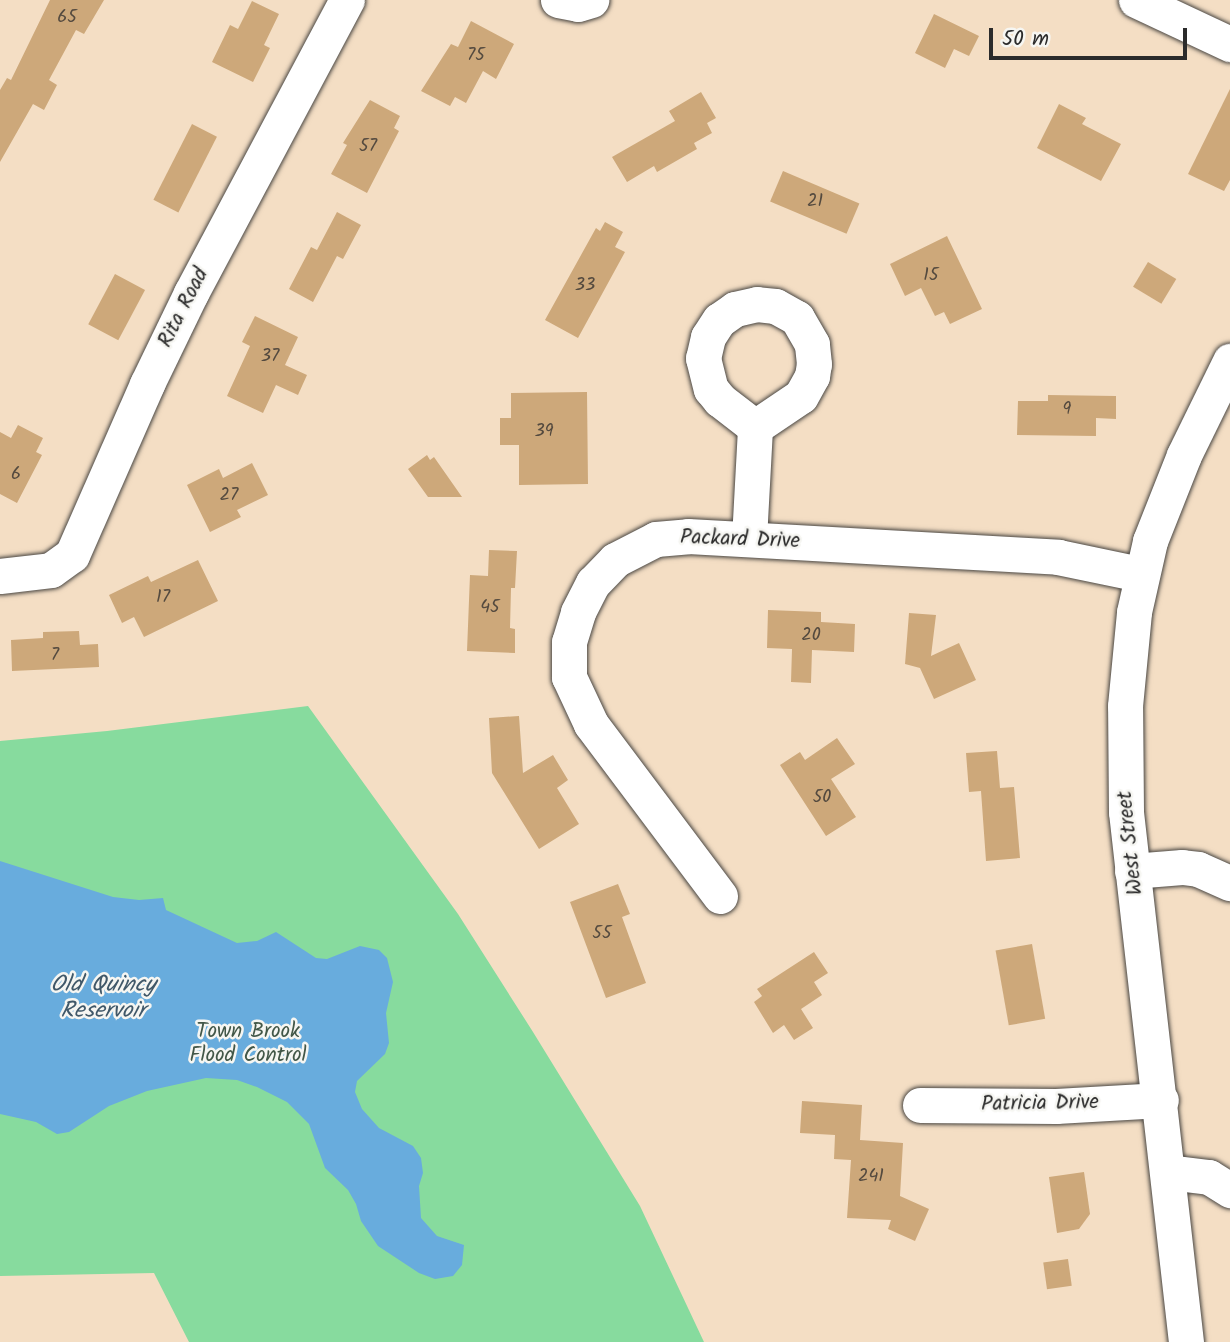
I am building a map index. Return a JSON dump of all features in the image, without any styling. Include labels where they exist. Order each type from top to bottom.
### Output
[{"type":"street","name":"Rita Road","points":[[0,576],[51,570],[72,555],[142,394],[186,304],[347,0]]},
{"type":"street","points":[[558,0],[578,4],[591,0]]},
{"type":"street","points":[[1136,0],[1230,44]]},
{"type":"street","name":"West Street","points":[[1186,1342],[1161,1100],[1132,871],[1125,779],[1125,706],[1129,646],[1140,574],[1170,485],[1230,361]]},
{"type":"street","points":[[748,539],[755,427]]},
{"type":"street","name":"Packard Drive","points":[[720,896],[582,709],[569,677],[569,642],[578,611],[593,583],[603,571],[628,551],[656,539],[672,537],[748,539],[1058,557],[1140,574]]},
{"type":"street","points":[[1132,871],[1182,867],[1198,869],[1230,883]]},
{"type":"street","name":"Patricia Drive","points":[[920,1105],[1056,1106],[1161,1100]]},
{"type":"street","points":[[1168,1172],[1209,1177],[1230,1191]]},
{"type":"green space","name":"Town Brook Flood Control","points":[[308,706],[458,914],[533,1032],[640,1206],[704,1342],[189,1342],[154,1273],[0,1276],[0,741],[107,731]]},
{"type":"water","name":"Old Quincy Reservoir","points":[[0,861],[113,897],[139,900],[163,898],[166,910],[237,943],[257,941],[276,932],[316,958],[327,959],[360,946],[379,950],[387,958],[393,982],[386,1013],[389,1043],[385,1054],[357,1081],[355,1092],[362,1109],[379,1128],[413,1146],[421,1158],[421,1218],[437,1236],[464,1245],[462,1265],[453,1276],[435,1279],[419,1273],[378,1246],[361,1221],[348,1190],[325,1168],[309,1124],[287,1102],[257,1087],[237,1080],[206,1078],[147,1091],[109,1106],[69,1132],[57,1134],[36,1122],[0,1114]]},
{"type":"building","points":[[50,0],[104,0],[84,34],[76,30],[49,80],[57,85],[44,110],[33,104],[0,162],[0,90],[7,78],[11,80]]},
{"type":"building","points":[[252,1],[279,14],[264,45],[270,48],[253,82],[212,62],[230,25],[238,29]]},
{"type":"building","points":[[934,14],[979,36],[969,56],[954,49],[945,68],[915,53]]},
{"type":"building","points":[[471,21],[514,44],[496,79],[483,71],[466,103],[455,97],[450,106],[421,91],[451,44],[458,47]]},
{"type":"building","points":[[1230,89],[1230,180],[1224,191],[1188,174]]},
{"type":"building","points":[[701,92],[716,118],[707,123],[712,133],[694,143],[697,149],[657,172],[654,166],[627,182],[612,157],[675,121],[669,111]]},
{"type":"building","points":[[370,100],[400,116],[394,128],[399,131],[367,193],[331,174],[347,145],[343,143]]},
{"type":"building","points":[[1059,104],[1086,118],[1082,124],[1121,144],[1101,181],[1037,148]]},
{"type":"building","points":[[192,124],[217,137],[178,212],[153,200]]},
{"type":"building","points":[[783,171],[859,203],[847,234],[770,201]]},
{"type":"building","points":[[337,212],[361,225],[343,259],[337,256],[313,302],[289,289],[311,247],[317,250]]},
{"type":"building","points":[[605,222],[623,232],[615,247],[625,252],[578,338],[545,320],[596,228],[600,231]]},
{"type":"building","points":[[947,236],[982,309],[950,324],[944,312],[935,316],[921,288],[905,296],[890,264]]},
{"type":"building","points":[[1148,262],[1176,279],[1161,304],[1133,287]]},
{"type":"building","points":[[115,274],[145,290],[118,340],[88,324]]},
{"type":"building","points":[[255,316],[298,337],[285,365],[307,375],[298,395],[276,385],[263,413],[227,396],[250,346],[242,342]]},
{"type":"building","points":[[587,392],[588,484],[519,485],[519,445],[500,445],[500,418],[511,418],[511,393]]},
{"type":"building","points":[[1048,395],[1116,396],[1116,419],[1096,418],[1096,436],[1017,435],[1018,401],[1048,401]]},
{"type":"building","points":[[18,425],[43,438],[36,452],[42,455],[17,503],[0,494],[0,432],[11,438]]},
{"type":"building","points":[[427,455],[430,460],[434,457],[462,497],[428,497],[408,469]]},
{"type":"building","points":[[252,463],[268,495],[237,510],[241,517],[210,532],[187,485],[219,469],[223,478]]},
{"type":"building","points":[[489,550],[517,551],[515,588],[511,588],[510,628],[515,629],[515,653],[467,651],[470,575],[488,576]]},
{"type":"building","points":[[198,560],[218,601],[144,637],[134,617],[122,623],[109,595],[148,576],[151,582]]},
{"type":"building","points":[[768,610],[821,612],[821,622],[855,624],[854,652],[812,650],[811,683],[791,682],[792,649],[767,648]]},
{"type":"building","points":[[909,613],[936,615],[931,656],[959,643],[976,680],[934,699],[920,668],[905,664]]},
{"type":"building","points":[[79,631],[80,645],[98,644],[99,667],[12,671],[11,640],[43,638],[43,632]]},
{"type":"building","points":[[519,716],[523,773],[553,755],[568,780],[557,788],[579,824],[539,849],[492,773],[489,718]]},
{"type":"building","points":[[837,738],[855,764],[831,779],[856,817],[826,836],[780,765],[800,752],[805,760]]},
{"type":"building","points":[[997,751],[1000,788],[1014,787],[1020,858],[986,861],[981,791],[969,792],[966,753]]},
{"type":"building","points":[[618,884],[630,914],[622,917],[646,983],[606,998],[570,902]]},
{"type":"building","points":[[1032,944],[1045,1019],[1009,1025],[996,950]]},
{"type":"building","points":[[814,952],[828,973],[814,982],[822,995],[801,1009],[813,1028],[794,1040],[784,1025],[773,1033],[754,1002],[762,996],[757,989]]},
{"type":"building","points":[[802,1101],[862,1105],[860,1140],[903,1143],[900,1196],[929,1209],[915,1241],[888,1229],[891,1220],[847,1218],[851,1160],[834,1159],[835,1135],[800,1133]]},
{"type":"building","points":[[1084,1172],[1090,1214],[1079,1229],[1057,1233],[1049,1177]]},
{"type":"building","points":[[1068,1259],[1072,1286],[1047,1289],[1043,1262]]}]
